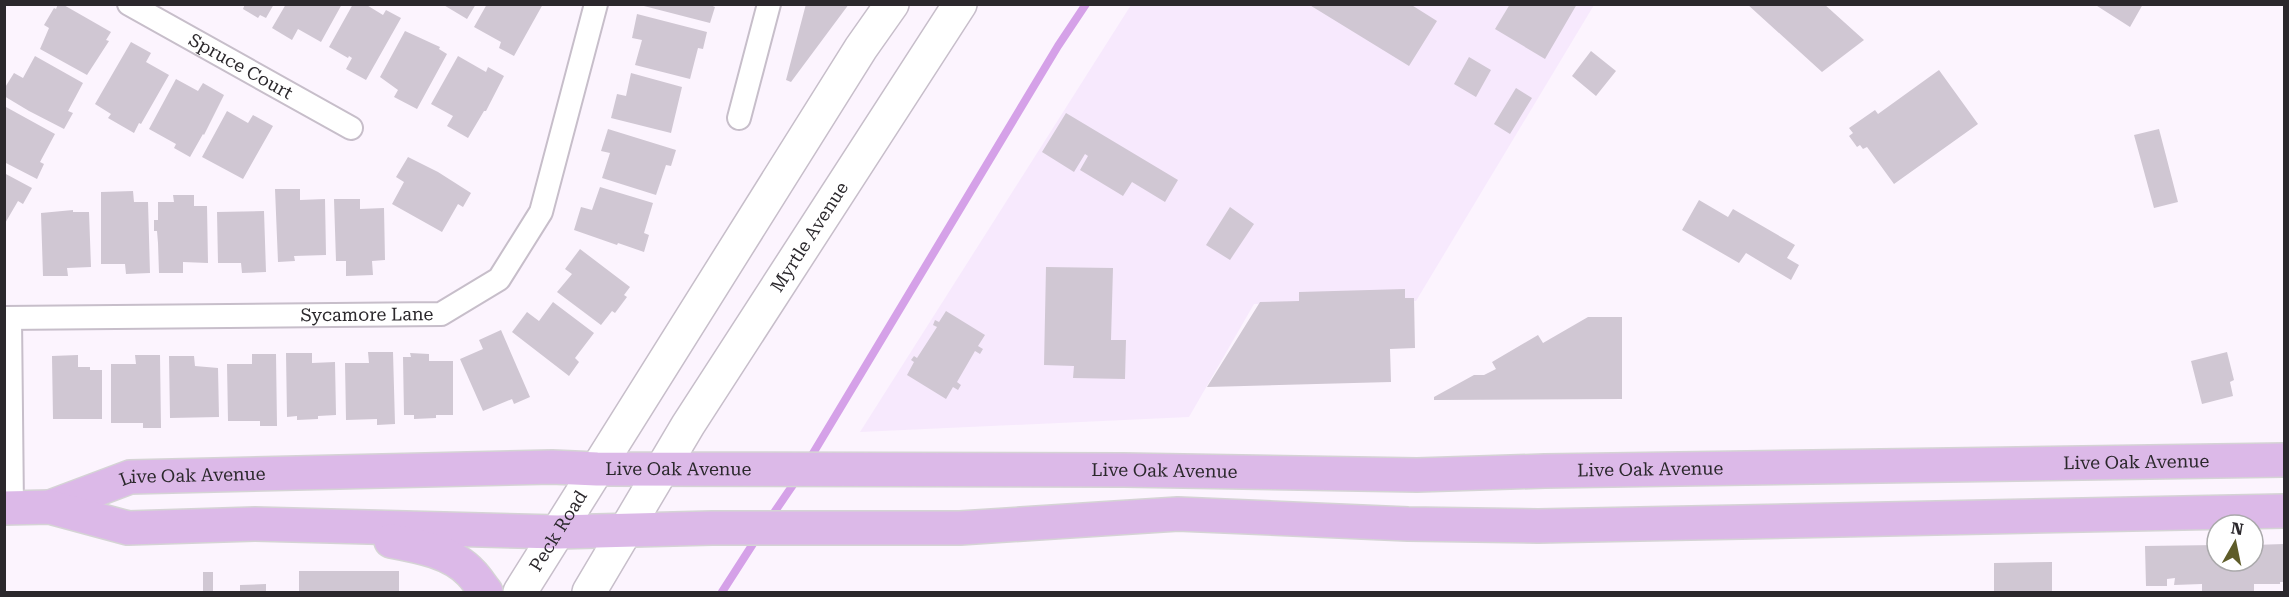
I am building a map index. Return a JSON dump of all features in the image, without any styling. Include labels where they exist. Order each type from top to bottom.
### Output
[{"type":"main road","points":[[597,469],[861,48],[892,4]]},
{"type":"main road","name":"Myrtle Avenue","points":[[662,469],[688,425],[960,4]]},
{"type":"main road","name":"Live Oak Avenue","points":[[50,507],[130,477],[552,467],[1417,475],[2284,460]]},
{"type":"main road","name":"Peck Road","points":[[520,592],[597,469]]},
{"type":"main road","points":[[589,592],[662,469]]},
{"type":"main road","name":"Live Oak Avenue","points":[[8,508],[50,507],[128,528],[255,524],[558,532],[712,528],[960,528],[1179,514],[1408,524],[1538,526],[2284,511]]},
{"type":"main road","points":[[304,525],[414,545],[449,557],[471,572],[486,592]]},
{"type":"street","name":"Spruce Court","points":[[129,4],[351,128]]},
{"type":"street","name":"Sycamore Lane","points":[[7,318],[441,314],[499,279],[541,212],[596,4]]},
{"type":"street","points":[[739,118],[769,4]]},
{"type":"street","points":[[7,318],[8,508]]},
{"type":"shaded area","points":[[1131,5],[1594,5],[1416,301],[1254,304],[1189,417],[860,432]]},
{"type":"building","points":[[58,4],[62,4],[111,32],[106,40],[109,41],[87,75],[40,49],[49,28],[44,25]]},
{"type":"building","points":[[245,4],[274,4],[266,18],[260,15],[258,18],[243,9]]},
{"type":"building","points":[[286,4],[342,4],[321,42],[298,29],[292,40],[272,28]]},
{"type":"building","points":[[353,4],[365,4],[383,15],[386,10],[401,18],[366,80],[346,69],[352,58],[329,47]]},
{"type":"building","points":[[442,4],[476,4],[467,19]]},
{"type":"building","points":[[487,4],[543,4],[514,56],[499,48],[501,42],[474,27]]},
{"type":"building","points":[[708,4],[715,7],[710,23],[640,5]]},
{"type":"building","points":[[806,4],[849,4],[791,82],[786,80]]},
{"type":"building","points":[[1308,4],[1410,4],[1437,21],[1409,66]]},
{"type":"building","points":[[1510,4],[1577,4],[1545,59],[1495,29]]},
{"type":"building","points":[[1747,4],[1824,4],[1864,40],[1822,72]]},
{"type":"building","points":[[2094,4],[2143,4],[2130,27]]},
{"type":"building","points":[[637,14],[707,32],[703,49],[698,48],[690,79],[635,65],[642,40],[632,38]]},
{"type":"building","points":[[405,31],[440,47],[439,49],[447,54],[417,109],[394,97],[398,90],[380,77]]},
{"type":"building","points":[[131,42],[151,53],[146,62],[169,75],[134,133],[108,118],[111,114],[95,104]]},
{"type":"building","points":[[1591,51],[1616,71],[1596,96],[1572,76]]},
{"type":"building","points":[[35,56],[83,83],[68,111],[73,113],[64,129],[4,96],[4,89],[14,73],[23,78]]},
{"type":"building","points":[[458,56],[486,72],[488,67],[504,76],[486,111],[468,138],[447,126],[453,116],[431,104]]},
{"type":"building","points":[[1469,57],[1491,70],[1476,97],[1454,84]]},
{"type":"building","points":[[1939,70],[1978,124],[1894,184],[1867,147],[1863,149],[1860,145],[1857,147],[1849,136],[1853,133],[1849,128],[1875,110],[1878,114]]},
{"type":"building","points":[[631,73],[682,87],[671,133],[611,118],[617,94],[626,96]]},
{"type":"building","points":[[176,79],[198,91],[203,83],[224,95],[190,157],[174,148],[176,144],[149,129]]},
{"type":"building","points":[[1516,88],[1532,98],[1510,134],[1494,124]]},
{"type":"building","points":[[6,107],[55,134],[40,162],[44,164],[37,179],[4,162]]},
{"type":"building","points":[[227,111],[248,123],[253,115],[273,126],[243,179],[202,157]]},
{"type":"building","points":[[1066,113],[1178,180],[1165,202],[1132,182],[1123,196],[1080,170],[1088,156],[1085,154],[1074,172],[1042,152]]},
{"type":"building","points":[[608,129],[676,150],[671,166],[666,165],[656,195],[602,178],[610,153],[601,151]]},
{"type":"building","points":[[2159,129],[2178,202],[2154,208],[2134,135]]},
{"type":"building","points":[[408,157],[438,172],[471,193],[463,207],[458,204],[442,232],[392,204],[404,182],[396,177]]},
{"type":"building","points":[[4,173],[32,188],[23,204],[18,201],[4,225]]},
{"type":"building","points":[[600,187],[653,203],[644,233],[649,235],[644,252],[574,230],[581,207],[592,210]]},
{"type":"building","points":[[275,189],[300,189],[300,200],[325,199],[326,255],[294,256],[295,261],[278,262]]},
{"type":"building","points":[[133,191],[134,202],[148,202],[150,273],[126,274],[125,264],[101,264],[101,192]]},
{"type":"building","points":[[173,195],[194,195],[194,206],[207,206],[208,263],[183,262],[183,273],[159,273],[157,231],[154,231],[154,220],[158,220],[158,202],[174,202]]},
{"type":"building","points":[[334,199],[360,199],[360,209],[384,208],[385,260],[372,261],[373,275],[346,276],[346,261],[336,261]]},
{"type":"building","points":[[1699,200],[1728,217],[1733,209],[1795,245],[1787,258],[1799,265],[1791,280],[1746,253],[1739,263],[1682,230]]},
{"type":"building","points":[[1230,207],[1254,224],[1230,260],[1206,245]]},
{"type":"building","points":[[73,210],[73,212],[89,212],[91,267],[67,268],[68,276],[43,276],[41,213]]},
{"type":"building","points":[[264,211],[266,272],[242,273],[241,263],[218,263],[217,212]]},
{"type":"building","points":[[580,249],[630,287],[624,295],[627,297],[615,313],[612,311],[601,325],[557,292],[572,274],[565,269]]},
{"type":"building","points":[[1046,267],[1113,268],[1111,340],[1126,340],[1125,379],[1073,378],[1074,366],[1044,365]]},
{"type":"building","points":[[1405,289],[1405,298],[1414,298],[1415,348],[1390,349],[1391,382],[1207,387],[1260,302],[1299,301],[1299,292]]},
{"type":"building","points":[[553,302],[594,333],[575,358],[579,362],[569,376],[512,332],[527,312],[539,321]]},
{"type":"building","points":[[946,311],[985,335],[978,346],[983,349],[980,354],[975,351],[957,382],[961,385],[958,390],[953,387],[946,399],[907,375],[914,362],[911,360],[914,356],[917,358],[937,327],[933,325],[935,320],[939,322]]},
{"type":"building","points":[[1588,317],[1622,317],[1622,399],[1434,400],[1434,397],[1474,375],[1484,375],[1496,369],[1492,362],[1538,335],[1543,343]]},
{"type":"building","points":[[501,330],[530,397],[514,404],[512,399],[483,411],[460,359],[483,349],[479,340]]},
{"type":"building","points":[[368,352],[393,352],[395,424],[377,425],[377,419],[346,420],[345,363],[369,363]]},
{"type":"building","points":[[2227,352],[2234,380],[2230,382],[2233,396],[2202,404],[2191,361]]},
{"type":"building","points":[[286,353],[312,353],[312,363],[335,362],[336,415],[297,420],[297,416],[287,417]]},
{"type":"building","points":[[410,353],[429,354],[429,361],[453,361],[453,415],[414,419],[414,415],[404,415],[403,357],[411,357]]},
{"type":"building","points":[[252,354],[276,354],[277,426],[260,426],[260,421],[228,421],[227,364],[252,364]]},
{"type":"building","points":[[78,355],[78,367],[102,370],[102,419],[53,419],[52,356]]},
{"type":"building","points":[[135,355],[160,355],[161,428],[143,428],[143,423],[111,423],[111,364],[136,364]]},
{"type":"building","points":[[169,356],[194,356],[195,366],[218,368],[219,417],[170,418]]},
{"type":"building","points":[[2284,544],[2284,582],[2280,584],[2254,584],[2254,592],[2202,592],[2202,584],[2174,585],[2175,578],[2167,579],[2167,586],[2146,586],[2145,546],[2205,545],[2205,573],[2265,573],[2265,545]]},
{"type":"building","points":[[2052,562],[2052,592],[1994,592],[1994,563]]},
{"type":"building","points":[[299,571],[399,571],[399,592],[299,592]]},
{"type":"building","points":[[203,572],[213,572],[213,592],[203,592]]},
{"type":"building","points":[[266,584],[266,592],[240,592],[240,585]]},
{"type":"waterway","points":[[809,460],[1058,46],[1086,4]]},
{"type":"waterway","points":[[769,520],[797,479]]},
{"type":"waterway","points":[[722,592],[758,536]]}]
